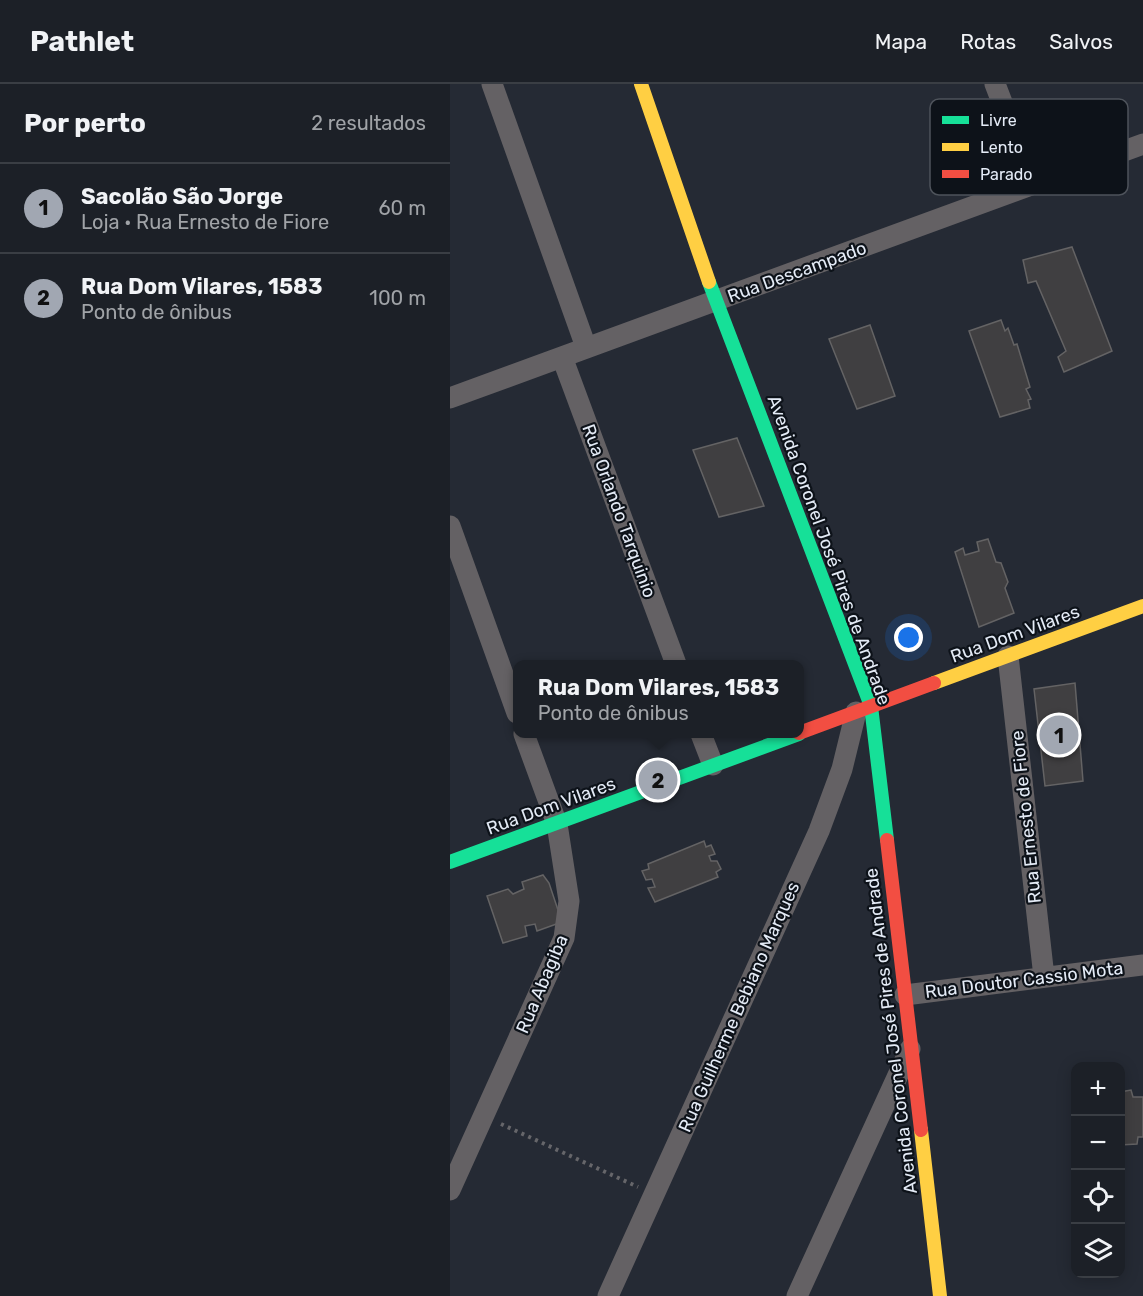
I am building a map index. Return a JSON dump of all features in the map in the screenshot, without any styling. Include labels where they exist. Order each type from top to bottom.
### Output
[{"type":"street","points":[[492,84],[586,347]]},
{"type":"street","name":"Avenida Coronel José Pires de Andrade","points":[[641,84],[716,301],[863,709],[905,995],[940,1296]]},
{"type":"street","points":[[995,84],[1001,99]]},
{"type":"street","name":"Rua Descampado","points":[[1128,149],[1143,144]]},
{"type":"street","name":"Rua Descampado","points":[[450,398],[1001,195]]},
{"type":"street","name":"Rua Orlando Tarquinio","points":[[562,357],[675,660]]},
{"type":"street","points":[[450,526],[513,702]]},
{"type":"street","name":"Rua Dom Vilares","points":[[804,731],[1143,606]]},
{"type":"street","name":"Rua Ernesto de Fiore","points":[[1008,656],[1044,977]]},
{"type":"street","name":"Rua Guilherme Bebiano Marques","points":[[608,1296],[819,831],[863,709]]},
{"type":"street","name":"Rua Abagiba","points":[[450,1190],[564,938],[569,901],[557,824],[525,738]]},
{"type":"street","points":[[703,738],[713,765]]},
{"type":"street","name":"Rua Dom Vilares","points":[[450,861],[557,824],[786,738]]},
{"type":"street","name":"Rua Doutor Cassio Mota","points":[[905,995],[1143,965]]},
{"type":"street","points":[[797,1296],[911,1045]]},
{"type":"path","points":[[483,1116],[654,1194]]},
{"type":"building","points":[[1072,247],[1112,351],[1064,372],[1058,357],[1066,351],[1036,281],[1028,283],[1023,260]]},
{"type":"building","points":[[1001,320],[1005,331],[1008,328],[1014,345],[1017,344],[1030,387],[1026,389],[1031,399],[1028,400],[1030,408],[1000,417],[969,331]]},
{"type":"building","points":[[870,325],[895,396],[857,409],[829,339]]},
{"type":"building","points":[[737,438],[764,506],[719,517],[693,450]]},
{"type":"building","points":[[988,539],[996,562],[1001,563],[1008,582],[1005,588],[1014,613],[979,627],[955,552],[963,548],[965,555],[979,551],[977,542]]},
{"type":"building","points":[[1075,683],[1083,781],[1045,786],[1034,689]]},
{"type":"building","points":[[704,841],[706,847],[711,845],[715,854],[709,856],[711,861],[717,861],[721,869],[716,872],[718,877],[655,902],[648,888],[655,887],[652,879],[646,880],[642,871],[649,869],[648,864]]},
{"type":"building","points":[[543,875],[549,883],[562,922],[537,931],[535,924],[525,926],[527,936],[503,943],[487,896],[508,889],[513,894],[524,889],[522,882]]},
{"type":"building","points":[[1131,1090],[1133,1097],[1143,1097],[1143,1137],[1138,1137],[1137,1144],[1125,1145],[1125,1091]]},
{"type":"traffic: fast","points":[[709,282],[871,706],[887,840]]},
{"type":"traffic: fast","points":[[450,862],[788,738]]},
{"type":"traffic: slow","points":[[641,84],[709,282]]},
{"type":"traffic: slow","points":[[934,683],[1143,606]]},
{"type":"traffic: slow","points":[[921,1130],[940,1296]]},
{"type":"traffic: jam","points":[[804,731],[934,683]]},
{"type":"traffic: jam","points":[[887,840],[921,1130]]},
{"type":"place","name":"Sacolão São Jorge","points":[[1059,735]]},
{"type":"place","name":"Rua Dom Vilares, 1583","points":[[658,780]]}]
